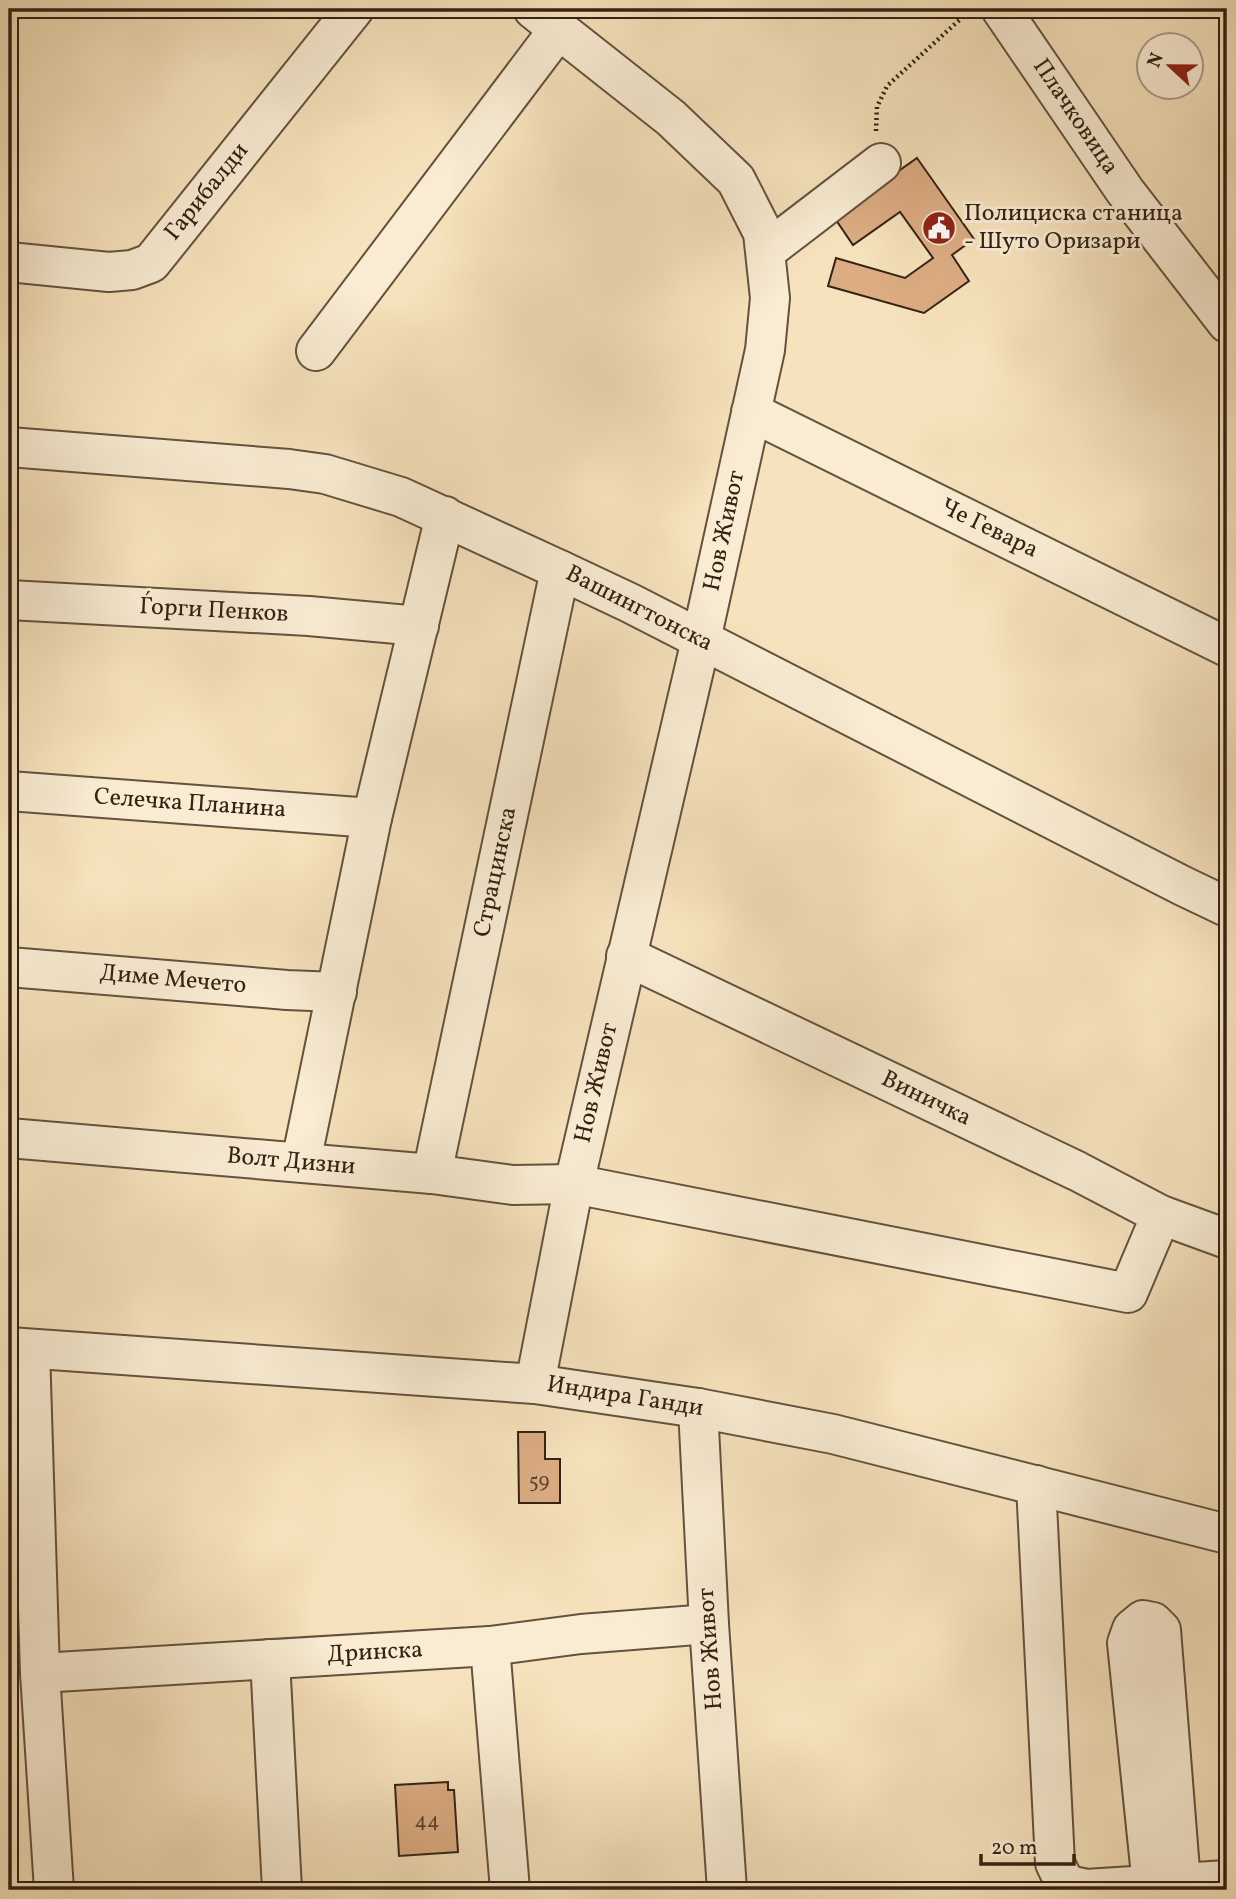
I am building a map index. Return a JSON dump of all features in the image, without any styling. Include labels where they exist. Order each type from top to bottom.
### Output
[{"type":"street","name":"Гарибалди","points":[[9,262],[109,272],[132,270],[151,263],[354,9]]},
{"type":"street","name":"Плачковица","points":[[1002,9],[1125,191],[1227,323]]},
{"type":"street","points":[[316,351],[546,19]]},
{"type":"street","name":"Нов Живот","points":[[535,1384],[574,1184],[701,640],[765,350],[770,298],[763,233],[736,180],[671,118],[546,19]]},
{"type":"street","points":[[766,251],[881,163]]},
{"type":"street","name":"Че Гевара","points":[[751,412],[1227,647]]},
{"type":"street","name":"Вашингтонска","points":[[9,447],[289,469],[326,474],[401,497],[560,570],[1227,906]]},
{"type":"street","points":[[301,1163],[372,818],[445,516]]},
{"type":"street","name":"Страцинска","points":[[432,1174],[560,570]]},
{"type":"street","name":"Ѓорги Пенков","points":[[9,600],[295,615],[419,626]]},
{"type":"street","name":"Селечка Планина","points":[[9,791],[372,818]]},
{"type":"street","name":"Виничка","points":[[626,956],[1077,1171],[1161,1214],[1227,1240]]},
{"type":"street","name":"Диме Мечето","points":[[9,967],[337,992]]},
{"type":"street","name":"Волт Дизни","points":[[9,1138],[432,1174],[513,1185],[574,1184]]},
{"type":"street","points":[[574,1184],[1128,1293],[1161,1214]]},
{"type":"street","points":[[19,1348],[54,1890]]},
{"type":"street","name":"Индира Ганди","points":[[19,1348],[535,1384],[698,1408],[833,1434],[1227,1534]]},
{"type":"street","name":"Нов Живот","points":[[698,1408],[727,1890]]},
{"type":"street","points":[[1036,1485],[1055,1863],[1065,1884],[1086,1889],[1227,1880]]},
{"type":"street","points":[[1143,1620],[1153,1622],[1161,1630],[1166,1884],[1127,1643],[1132,1629],[1143,1620]]},
{"type":"street","name":"Дринска","points":[[40,1673],[490,1646],[581,1634],[709,1624]]},
{"type":"street","points":[[490,1646],[510,1890]]},
{"type":"street","points":[[270,1659],[282,1890]]},
{"type":"path","points":[[881,163],[876,136],[877,107],[887,86],[971,9]]},
{"type":"building","name":"Полициска станица - Шуто Оризари","points":[[917,158],[974,239],[952,255],[969,281],[924,313],[828,286],[836,258],[905,278],[933,258],[900,212],[853,245],[834,217]]},
{"type":"building","points":[[518,1432],[545,1432],[545,1459],[560,1459],[560,1503],[519,1503]]},
{"type":"building","points":[[448,1782],[448,1790],[454,1790],[458,1852],[399,1856],[395,1785]]},
{"type":"place","name":"Полициска станица - Шуто Оризари","points":[[939,228]]}]
